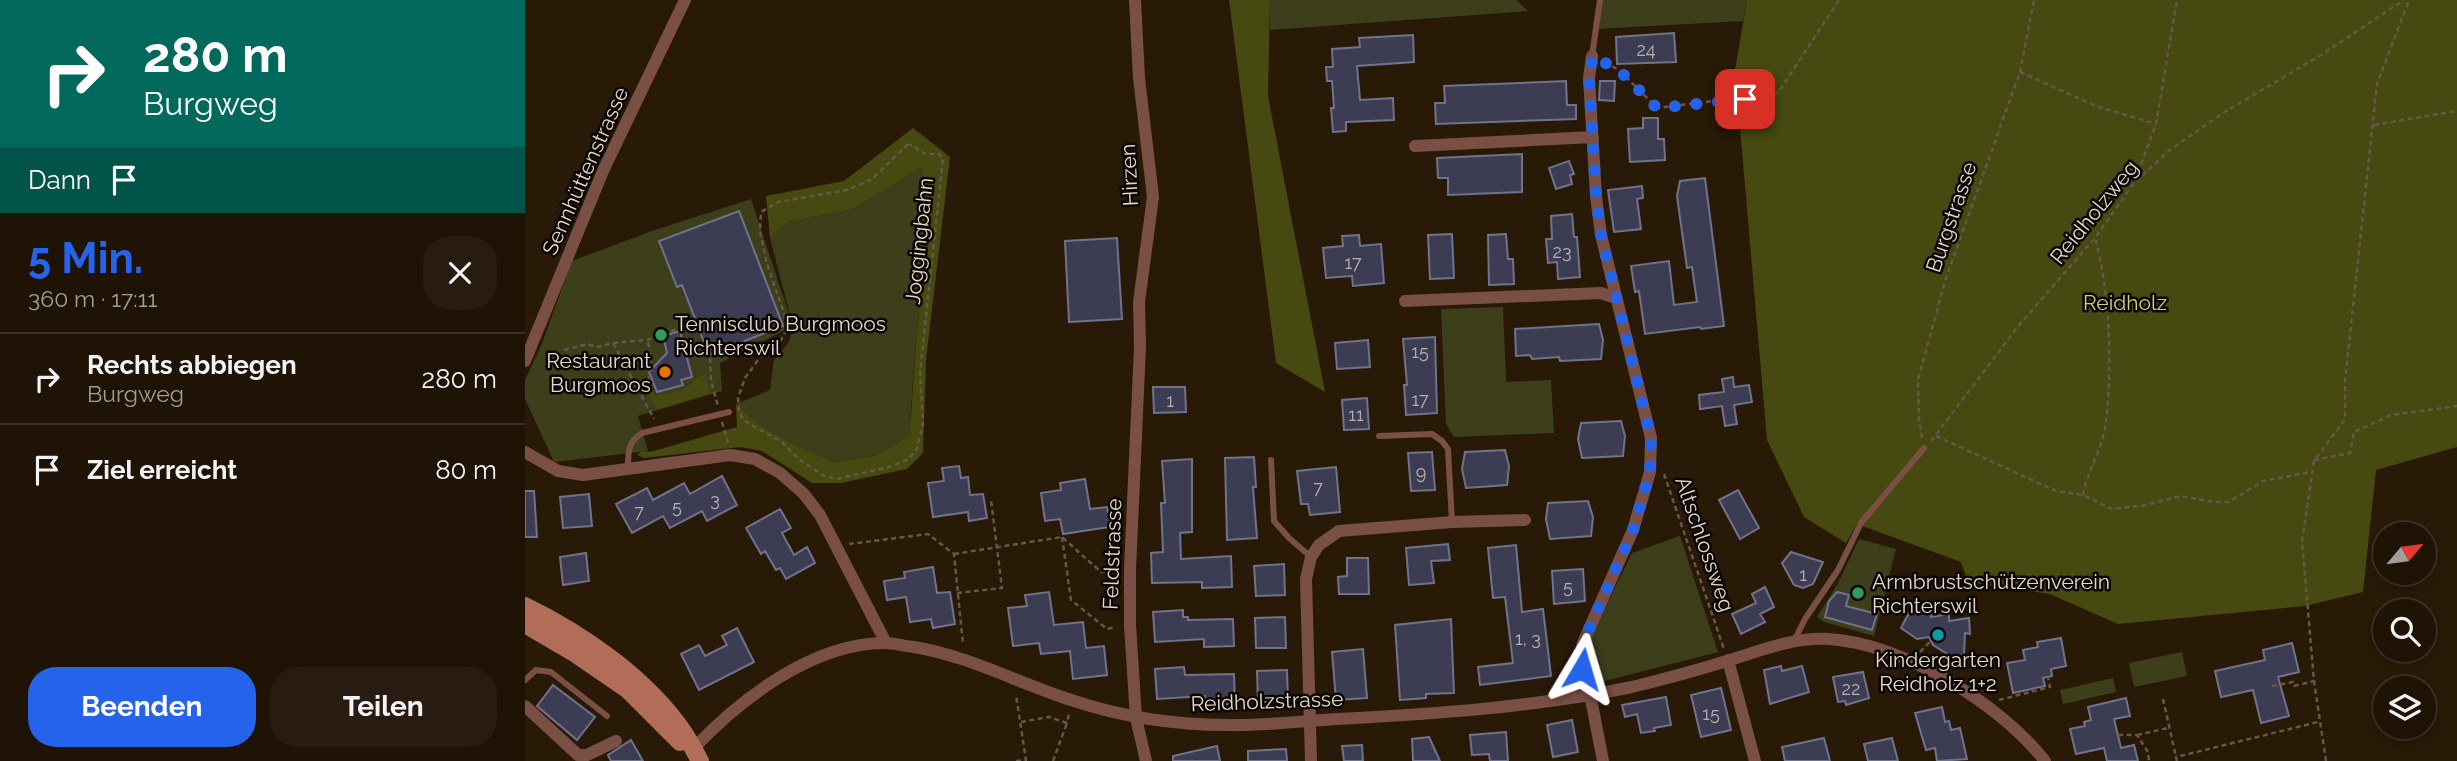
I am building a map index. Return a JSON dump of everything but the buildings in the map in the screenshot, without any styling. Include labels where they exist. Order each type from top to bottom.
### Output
[{"type":"main road","points":[[525,606],[548,617],[614,660],[668,713],[697,755]]},
{"type":"main road","points":[[525,624],[576,654],[627,689],[673,737],[697,755]]},
{"type":"street","name":"Sennhüttenstrasse","points":[[525,360],[603,170],[685,0]]},
{"type":"street","name":"Hirzen","points":[[1135,0],[1139,78],[1153,197],[1139,302],[1140,347]]},
{"type":"street","points":[[1593,56],[1589,78],[1601,235],[1651,438],[1650,472],[1633,530],[1582,645],[1582,669],[1590,694],[1603,761]]},
{"type":"street","points":[[1415,146],[1593,136]]},
{"type":"street","points":[[1405,301],[1601,293],[1616,298]]},
{"type":"street","name":"Feldstrasse","points":[[1140,347],[1130,625],[1136,718],[1146,761]]},
{"type":"street","points":[[525,452],[558,471],[583,475],[730,455],[755,459],[780,473],[804,494],[820,515],[886,643]]},
{"type":"street","points":[[1311,761],[1305,579],[1311,557],[1319,545],[1339,531],[1452,522],[1525,520]]},
{"type":"street","name":"Reidholzstrasse","points":[[697,755],[731,712],[759,690],[826,654],[886,643],[934,650],[964,658],[1072,700],[1136,718],[1230,726],[1492,709],[1661,680],[1794,641],[1829,639],[1881,651],[1932,672],[1990,708],[2024,737],[2038,759]]},
{"type":"street","points":[[1728,660],[1755,761]]},
{"type":"street","points":[[525,706],[577,755],[587,755],[616,741]]},
{"type":"lane","points":[[1593,56],[1600,0]]},
{"type":"lane","points":[[628,468],[628,450],[633,439],[642,433],[719,412],[729,412]]},
{"type":"lane","points":[[1379,436],[1432,434],[1442,441],[1448,449],[1452,522]]},
{"type":"lane","points":[[1794,641],[1805,619],[1838,570],[1861,523],[1924,448]]},
{"type":"lane","points":[[1271,460],[1274,521],[1311,557]]},
{"type":"lane","points":[[525,680],[536,670],[551,672],[607,716]]},
{"type":"path","points":[[1593,56],[1620,71],[1657,108],[1778,93],[1839,0]]},
{"type":"path","name":"Burgstrasse","points":[[1924,448],[1919,419],[1918,380],[1945,281],[2020,72],[2034,0]]},
{"type":"path","points":[[2134,183],[2156,124],[2177,0]]},
{"type":"path","points":[[2326,761],[2313,681],[2302,541],[2314,461],[2345,419],[2345,381],[2377,84],[2406,0]]},
{"type":"path","name":"Reidholzweg","points":[[1924,448],[1936,436],[2020,324],[2095,238],[2134,183],[2171,149],[2223,113],[2321,55],[2406,0]]},
{"type":"path","points":[[2020,72],[2096,106],[2156,124]]},
{"type":"path","points":[[2374,125],[2457,111]]},
{"type":"path","name":"Joggingbahn","points":[[907,145],[913,145],[920,152],[930,155],[938,153],[943,158],[921,372],[923,425],[916,452],[907,460],[889,467],[837,479],[824,476],[799,459],[782,442],[743,420],[737,406],[740,390],[752,366],[781,340],[786,330],[784,313],[759,231],[761,212],[778,202],[847,190],[872,179],[907,145]]},
{"type":"path","points":[[2083,495],[2086,477],[2104,431],[2108,388],[2103,268],[2095,238]]},
{"type":"path","points":[[563,350],[587,344],[597,347],[647,340],[685,326]]},
{"type":"path","points":[[617,389],[650,381],[648,372],[652,352],[647,340]]},
{"type":"path","points":[[613,344],[652,412],[657,429]]},
{"type":"path","points":[[710,358],[711,381],[727,437]]},
{"type":"path","points":[[2314,461],[2350,453],[2354,432],[2391,415],[2457,406]]},
{"type":"path","points":[[1936,436],[2056,491],[2083,495],[2112,509],[2147,505],[2180,496],[2229,502],[2263,481],[2312,471]]},
{"type":"path","name":"Altschlossweg","points":[[1664,474],[1728,660]]},
{"type":"path","points":[[957,593],[1002,588],[991,500]]},
{"type":"path","points":[[835,546],[928,534],[954,554],[1062,537],[1101,572],[1130,569]]},
{"type":"path","points":[[1062,537],[1071,600],[1107,629],[1130,625]]},
{"type":"path","points":[[954,554],[964,658]]},
{"type":"path","points":[[1990,708],[2000,700],[2050,687],[2048,677]]},
{"type":"path","points":[[1014,678],[1025,760],[1016,761]]},
{"type":"path","points":[[2272,686],[2293,682],[2294,686],[2313,681]]},
{"type":"path","points":[[2163,699],[2176,759],[2318,722]]},
{"type":"path","points":[[1053,761],[1072,700]]},
{"type":"path","points":[[1020,722],[1049,717],[1067,723]]},
{"type":"path","points":[[2118,735],[2137,735],[2169,727]]},
{"type":"path","points":[[2137,735],[2148,752],[2149,761]]},
{"type":"green space","points":[[1229,0],[1270,0],[1268,96],[1325,392],[1276,363]]},
{"type":"green space","points":[[1270,0],[1516,0],[1528,11],[1270,30]]},
{"type":"green space","points":[[1600,0],[1747,0],[1743,21],[1597,29]]},
{"type":"green space","name":"Reidholz","points":[[1747,0],[2457,0],[2457,447],[2376,470],[2363,592],[2305,606],[2118,624],[2050,594],[1968,582],[1961,562],[1857,524],[1846,543],[1804,517],[1767,440],[1735,70]]},
{"type":"green space","points":[[913,128],[950,157],[926,360],[923,453],[907,469],[841,483],[812,483],[762,451],[740,447],[644,458],[637,455],[642,451],[650,452],[737,427],[736,404],[757,423],[791,443],[835,462],[874,456],[909,436],[928,224],[926,186],[921,167],[853,209],[788,222],[770,238],[766,196],[844,181]]},
{"type":"green space","points":[[921,166],[926,185],[928,224],[909,436],[874,456],[835,462],[791,443],[757,423],[736,404],[770,390],[774,360],[789,342],[793,326],[720,363],[722,391],[638,416],[648,451],[554,462],[525,399],[525,380],[541,346],[572,261],[652,231],[751,199],[792,323],[770,238],[788,222],[853,209]]},
{"type":"green space","points":[[1503,307],[1506,382],[1551,380],[1554,433],[1454,437],[1446,424],[1441,309]]},
{"type":"green space","points":[[705,375],[711,393],[659,409],[644,391],[650,387],[655,396],[674,392]]},
{"type":"green space","points":[[1680,536],[1718,652],[1601,682],[1591,674],[1589,641],[1632,553]]},
{"type":"green space","name":"Armbrustschützenverein Richterswil","points":[[1859,539],[1896,549],[1874,636],[1824,622],[1817,617],[1837,585]]},
{"type":"green space","points":[[2182,652],[2187,676],[2134,687],[2129,663]]},
{"type":"green space","points":[[2113,678],[2116,692],[2063,704],[2060,690]]},
{"type":"place","name":"Tennisclub Burgmoos Richterswil","points":[[661,335]]},
{"type":"place","name":"Restaurant Burgmoos","points":[[665,372]]},
{"type":"place","name":"Armbrustschützenverein Richterswil","points":[[1858,593]]},
{"type":"place","name":"Kindergarten Reidholz 1+2","points":[[1938,635]]},
{"type":"route","points":[[1582,669],[1582,645],[1633,530],[1650,472],[1651,438],[1601,235],[1589,78],[1593,56],[1620,71],[1657,108],[1745,99]]}]
